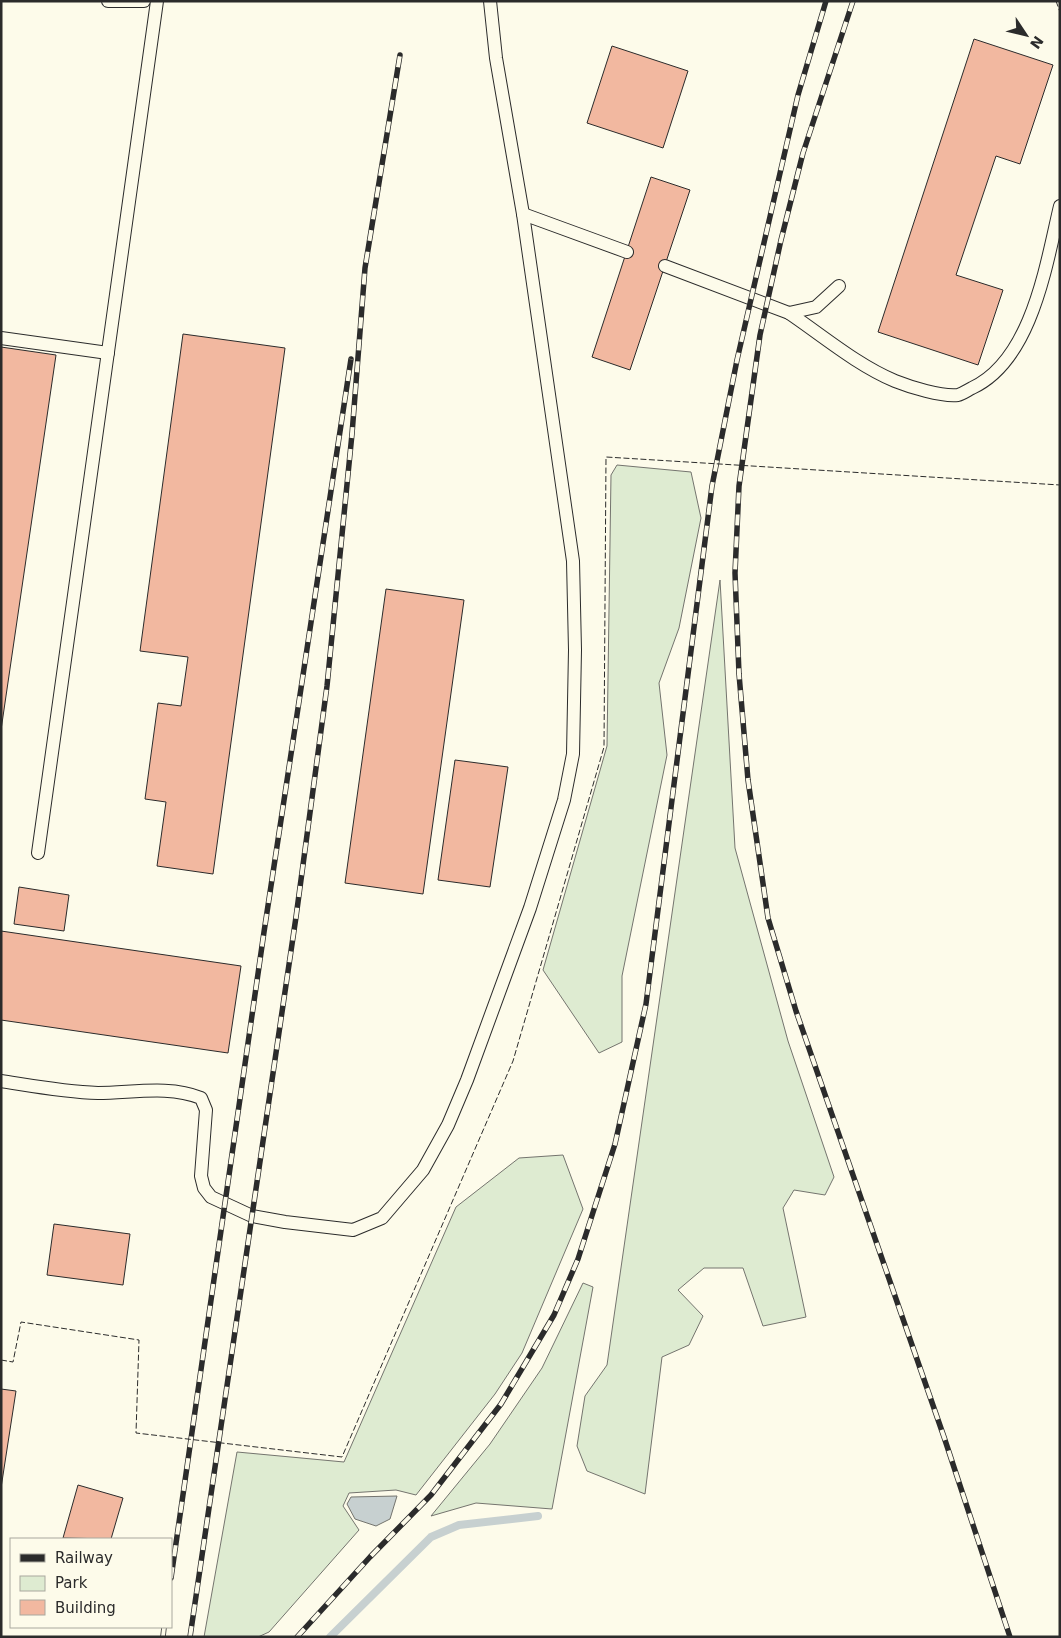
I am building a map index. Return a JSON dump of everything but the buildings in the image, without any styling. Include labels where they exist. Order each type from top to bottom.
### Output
[{"type":"lane","points":[[108,1],[144,1]]},
{"type":"lane","points":[[38,852],[157,1]]},
{"type":"lane","points":[[1,1081],[96,1093],[184,1091],[201,1098],[206,1110],[201,1176],[204,1188],[212,1197],[252,1216],[353,1230],[382,1218],[423,1170],[448,1125],[467,1080],[530,908],[564,800],[573,754],[575,650],[573,561],[523,214],[496,58],[490,1]]},
{"type":"lane","points":[[665,266],[789,313],[867,365],[895,381],[928,391],[958,395],[985,382],[1002,367],[1018,343],[1039,288],[1060,206]]},
{"type":"lane","points":[[523,214],[626,252]]},
{"type":"lane","points":[[789,313],[816,307],[839,286]]},
{"type":"lane","points":[[1,338],[108,353]]},
{"type":"green space","points":[[617,465],[691,472],[701,518],[679,628],[659,683],[667,755],[622,976],[622,1042],[599,1053],[543,970],[607,746],[611,475]]},
{"type":"green space","points":[[720,580],[735,848],[788,1041],[834,1177],[825,1195],[794,1190],[783,1208],[806,1317],[763,1326],[743,1268],[704,1268],[678,1290],[703,1316],[689,1345],[662,1357],[645,1494],[587,1471],[577,1446],[585,1396],[607,1365]]},
{"type":"green space","points":[[563,1155],[583,1209],[522,1353],[495,1394],[416,1495],[396,1490],[349,1493],[343,1506],[359,1530],[269,1632],[258,1637],[204,1637],[237,1452],[344,1462],[456,1207],[519,1158]]},
{"type":"green space","points":[[583,1283],[593,1287],[552,1509],[476,1503],[431,1516],[490,1444],[542,1368]]},
{"type":"shaded area","points":[[397,1496],[390,1519],[376,1526],[355,1519],[347,1504],[351,1497]]},
{"type":"waterway","points":[[330,1637],[431,1537],[459,1525],[538,1516]]},
{"type":"railway","points":[[297,1637],[370,1557],[431,1495],[501,1404],[554,1315],[578,1259],[615,1144],[646,1004],[712,486],[737,360],[798,95],[826,1]]},
{"type":"railway","points":[[853,1],[803,153],[781,240],[760,335],[739,486],[735,573],[739,674],[748,780],[768,918],[796,1011],[944,1437],[1010,1637]]},
{"type":"railway","points":[[190,1637],[296,917],[327,686],[352,434],[365,268],[400,55]]},
{"type":"railway","points":[[172,1571],[264,932],[351,359]]},
{"type":"railway","points":[[163,1637],[164,1628]]},
{"type":"fence","points":[[1056,1],[1060,12]]},
{"type":"fence","points":[[1,1360],[13,1362],[21,1322],[139,1340],[136,1433],[342,1457],[513,1061],[604,747],[606,457],[1060,485]]}]
